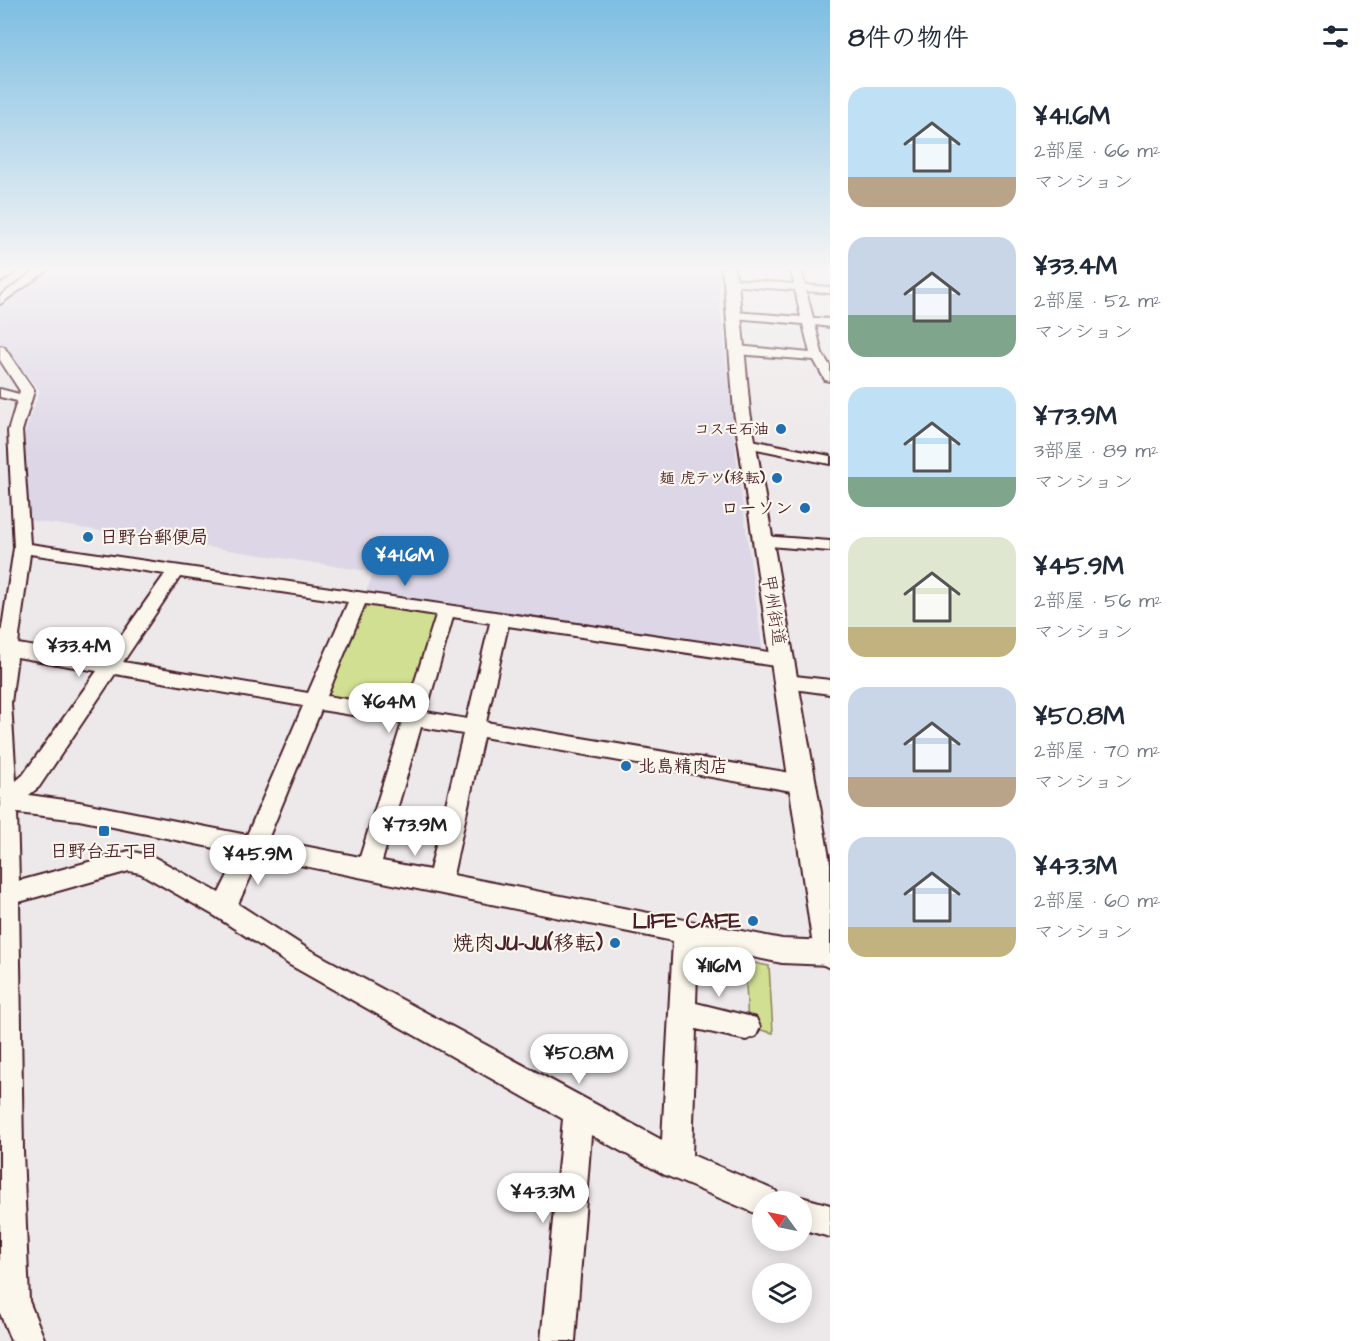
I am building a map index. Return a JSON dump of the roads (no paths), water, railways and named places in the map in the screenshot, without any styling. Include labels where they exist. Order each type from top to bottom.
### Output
[{"type":"main road","name":"甲州街道","points":[[735,330],[742,412],[830,953]]},
{"type":"street","points":[[810,330],[830,377]]},
{"type":"street","points":[[0,350],[27,391],[7,444],[22,548],[1,703],[4,734],[2,803],[7,895],[8,1151],[12,1301],[28,1341]]},
{"type":"street","points":[[737,350],[822,361]]},
{"type":"street","points":[[0,393],[24,399]]},
{"type":"street","points":[[747,443],[830,460]]},
{"type":"street","points":[[763,541],[830,546]]},
{"type":"street","points":[[22,548],[500,619],[784,671],[830,687]]},
{"type":"street","points":[[2,803],[31,781],[175,572]]},
{"type":"street","points":[[224,908],[254,845],[358,598]]},
{"type":"street","points":[[368,869],[446,611]]},
{"type":"street","points":[[439,883],[500,619]]},
{"type":"street","points":[[8,649],[802,784]]},
{"type":"street","points":[[2,803],[41,805],[79,811],[782,951],[830,953]]},
{"type":"street","points":[[7,895],[129,861],[144,863],[224,908],[299,957],[578,1112],[676,1164],[752,1196]]},
{"type":"street","points":[[676,1164],[686,932]]},
{"type":"street","points":[[682,1013],[746,1027]]},
{"type":"street","points":[[558,1341],[578,1112]]},
{"type":"street","points":[[812,1216],[830,1221]]},
{"type":"place","name":"コスモ石油","points":[[781,429]]},
{"type":"place","name":"麺 虎テツ(移転)","points":[[777,478]]},
{"type":"place","name":"ローソン","points":[[805,508]]},
{"type":"place","name":"日野台郵便局","points":[[88,537]]},
{"type":"place","name":"北島精肉店","points":[[626,766]]},
{"type":"place","name":"日野台五丁目","points":[[104,831]]},
{"type":"place","name":"LIFE CAFE","points":[[753,921]]},
{"type":"place","name":"焼肉JU-JU(移転)","points":[[615,943]]}]
